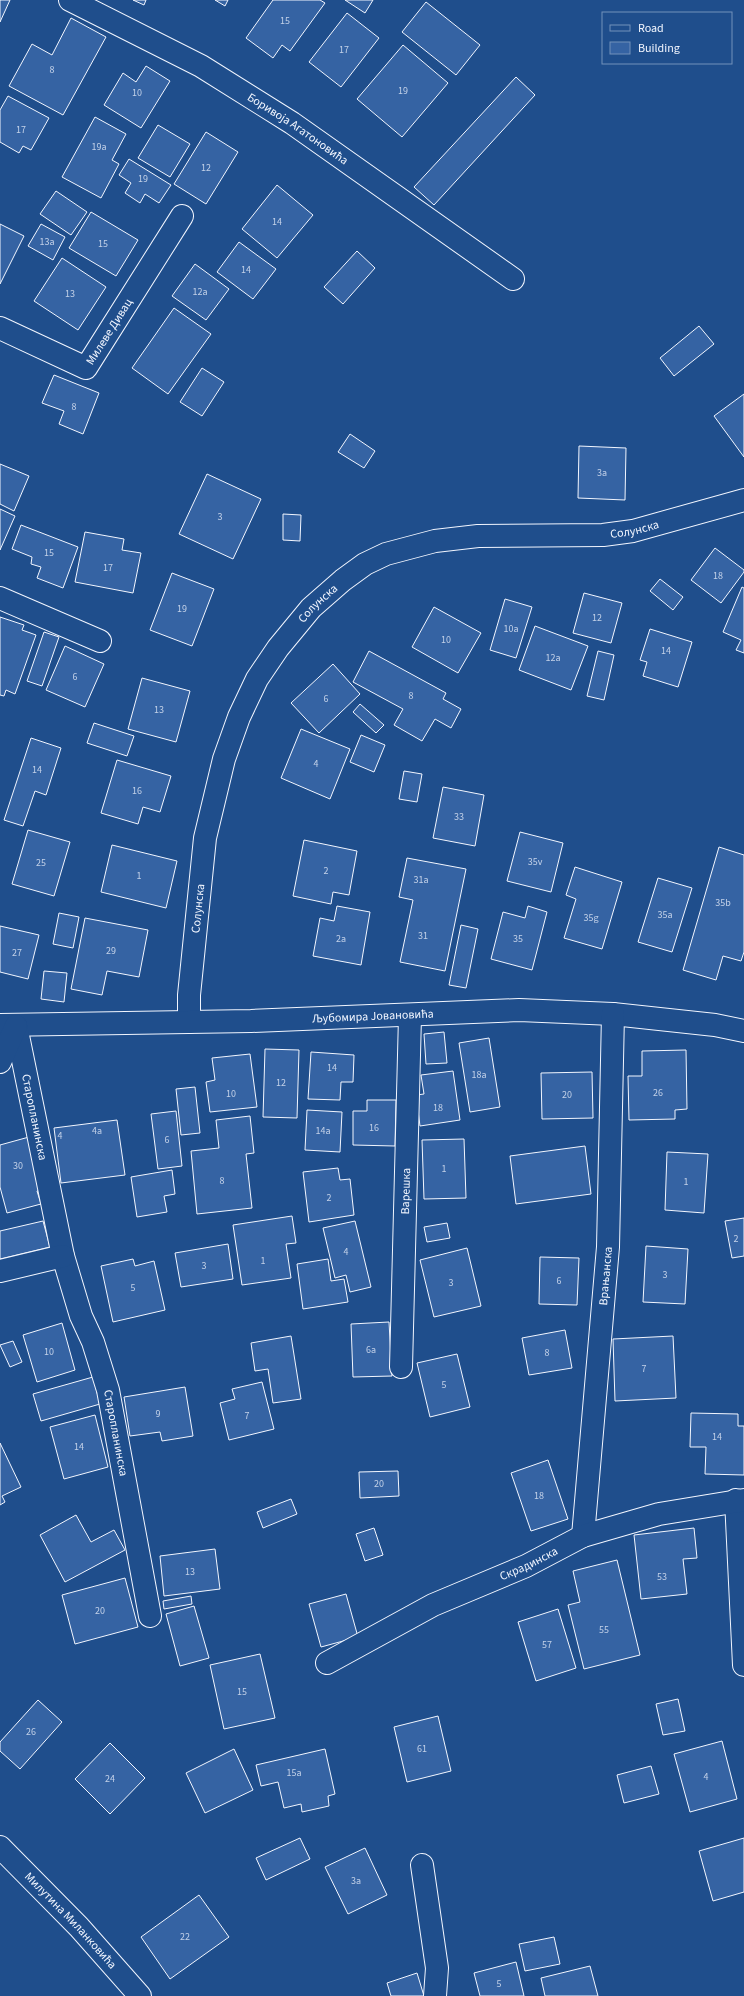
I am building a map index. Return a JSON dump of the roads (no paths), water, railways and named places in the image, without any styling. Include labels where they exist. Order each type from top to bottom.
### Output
[{"type":"street","name":"Боривоја Агатоновића","points":[[70,0],[201,66],[292,123],[513,279]]},
{"type":"street","name":"Милеве Дивац","points":[[0,328],[86,368],[182,216]]},
{"type":"street","name":"Солунска","points":[[189,1022],[189,996],[205,838],[224,759],[239,717],[257,679],[278,648],[311,608],[343,580],[365,564],[386,554],[435,541],[478,536],[603,535],[633,531],[744,500]]},
{"type":"street","points":[[0,598],[100,641]]},
{"type":"street","name":"Љубомира Јовановића","points":[[8,1026],[410,1016],[519,1010],[612,1014],[715,1025],[744,1031]]},
{"type":"street","name":"Врањанска","points":[[583,1536],[608,1247],[612,1014]]},
{"type":"street","name":"Варешка","points":[[401,1367],[410,1016]]},
{"type":"street","points":[[0,1062],[8,1026]]},
{"type":"street","name":"Старопланинска","points":[[8,1026],[63,1256],[81,1316],[93,1342],[108,1390],[150,1616]]},
{"type":"street","points":[[0,1271],[63,1256]]},
{"type":"street","points":[[740,1500],[744,1665]]},
{"type":"street","name":"Скрадинска","points":[[327,1664],[433,1605],[526,1566],[583,1536],[659,1514],[740,1500]]},
{"type":"street","name":"Милутина Миланковића","points":[[0,1847],[79,1927],[140,1996]]},
{"type":"street","points":[[422,1865],[436,1968],[435,1996]]}]
